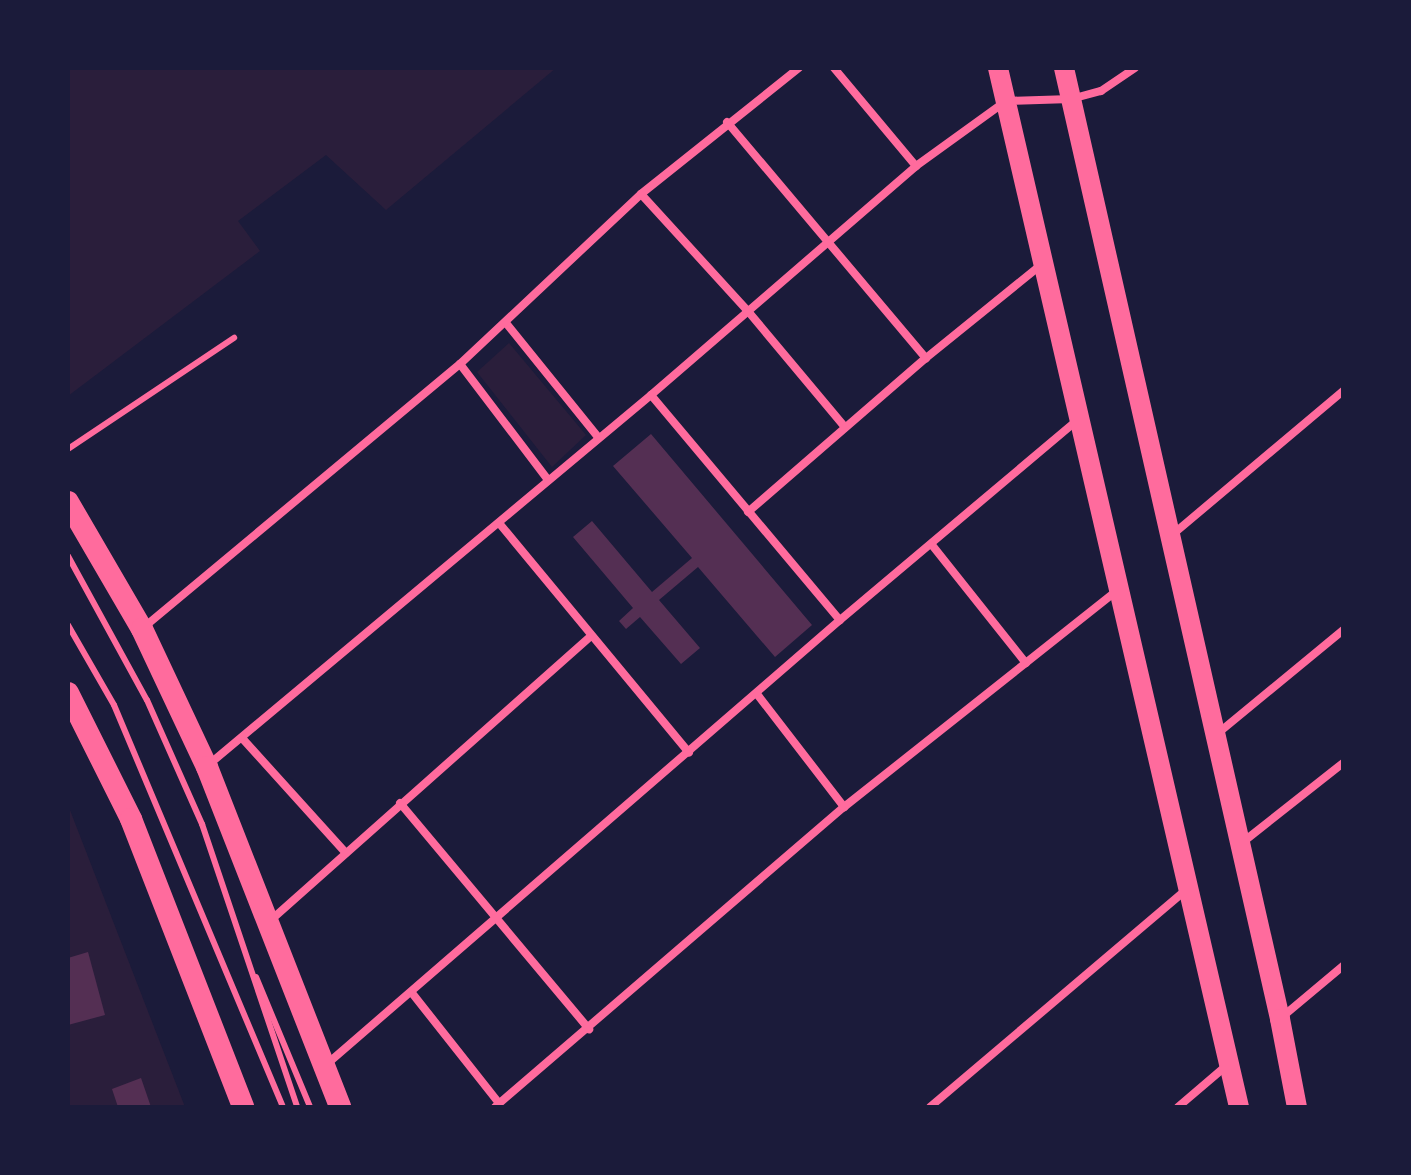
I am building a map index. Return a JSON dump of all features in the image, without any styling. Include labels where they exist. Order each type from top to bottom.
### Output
[{"type":"highway","points":[[68,502],[142,629],[207,767],[340,1107]]},
{"type":"highway","points":[[68,693],[131,819],[243,1107]]},
{"type":"main road","points":[[998,68],[1239,1107]]},
{"type":"main road","points":[[1064,68],[1280,1019],[1297,1107]]},
{"type":"street","points":[[142,629],[460,364],[641,194],[727,122],[799,68]]},
{"type":"street","points":[[834,68],[916,166]]},
{"type":"street","points":[[207,767],[651,395],[916,166],[1006,101],[1071,99],[1101,91],[1135,68]]},
{"type":"street","points":[[727,122],[926,358]]},
{"type":"street","points":[[641,194],[747,310],[845,427]]},
{"type":"street","points":[[748,512],[926,358],[1045,262]]},
{"type":"street","points":[[506,323],[598,437]]},
{"type":"street","points":[[460,364],[548,480]]},
{"type":"street","points":[[1170,537],[1343,391]]},
{"type":"street","points":[[651,395],[840,620]]},
{"type":"street","points":[[325,1066],[412,993],[494,916],[1079,419]]},
{"type":"street","points":[[499,523],[590,637],[689,753]]},
{"type":"street","points":[[932,545],[1026,663]]},
{"type":"street","points":[[412,993],[497,1105],[844,807],[1119,589]]},
{"type":"street","points":[[1216,735],[1343,630]]},
{"type":"street","points":[[268,923],[590,637]]},
{"type":"street","points":[[757,694],[844,807]]},
{"type":"street","points":[[242,738],[346,853]]},
{"type":"street","points":[[1240,845],[1343,763]]},
{"type":"street","points":[[400,803],[589,1029]]},
{"type":"street","points":[[930,1107],[1188,888]]},
{"type":"street","points":[[1280,1019],[1343,966]]},
{"type":"street","points":[[1178,1107],[1229,1064]]},
{"type":"lane","points":[[68,449],[234,338]]},
{"type":"lane","points":[[68,556],[160,727],[202,824],[297,1107]]},
{"type":"lane","points":[[68,625],[114,705],[283,1107]]},
{"type":"lane","points":[[233,922],[310,1107]]},
{"type":"shaded area","points":[[68,68],[556,68],[386,210],[326,155],[238,221],[260,251],[68,396]]},
{"type":"shaded area","points":[[509,343],[586,435],[552,467],[477,372]]},
{"type":"shaded area","points":[[68,805],[185,1107],[68,1107]]},
{"type":"building","points":[[651,434],[812,625],[775,657],[698,567],[659,600],[700,648],[681,664],[640,617],[626,629],[619,621],[633,608],[573,537],[592,521],[652,592],[692,558],[613,466]]},
{"type":"building","points":[[88,952],[105,1015],[68,1025],[68,958]]},
{"type":"building","points":[[141,1078],[151,1107],[118,1107],[112,1089]]}]
